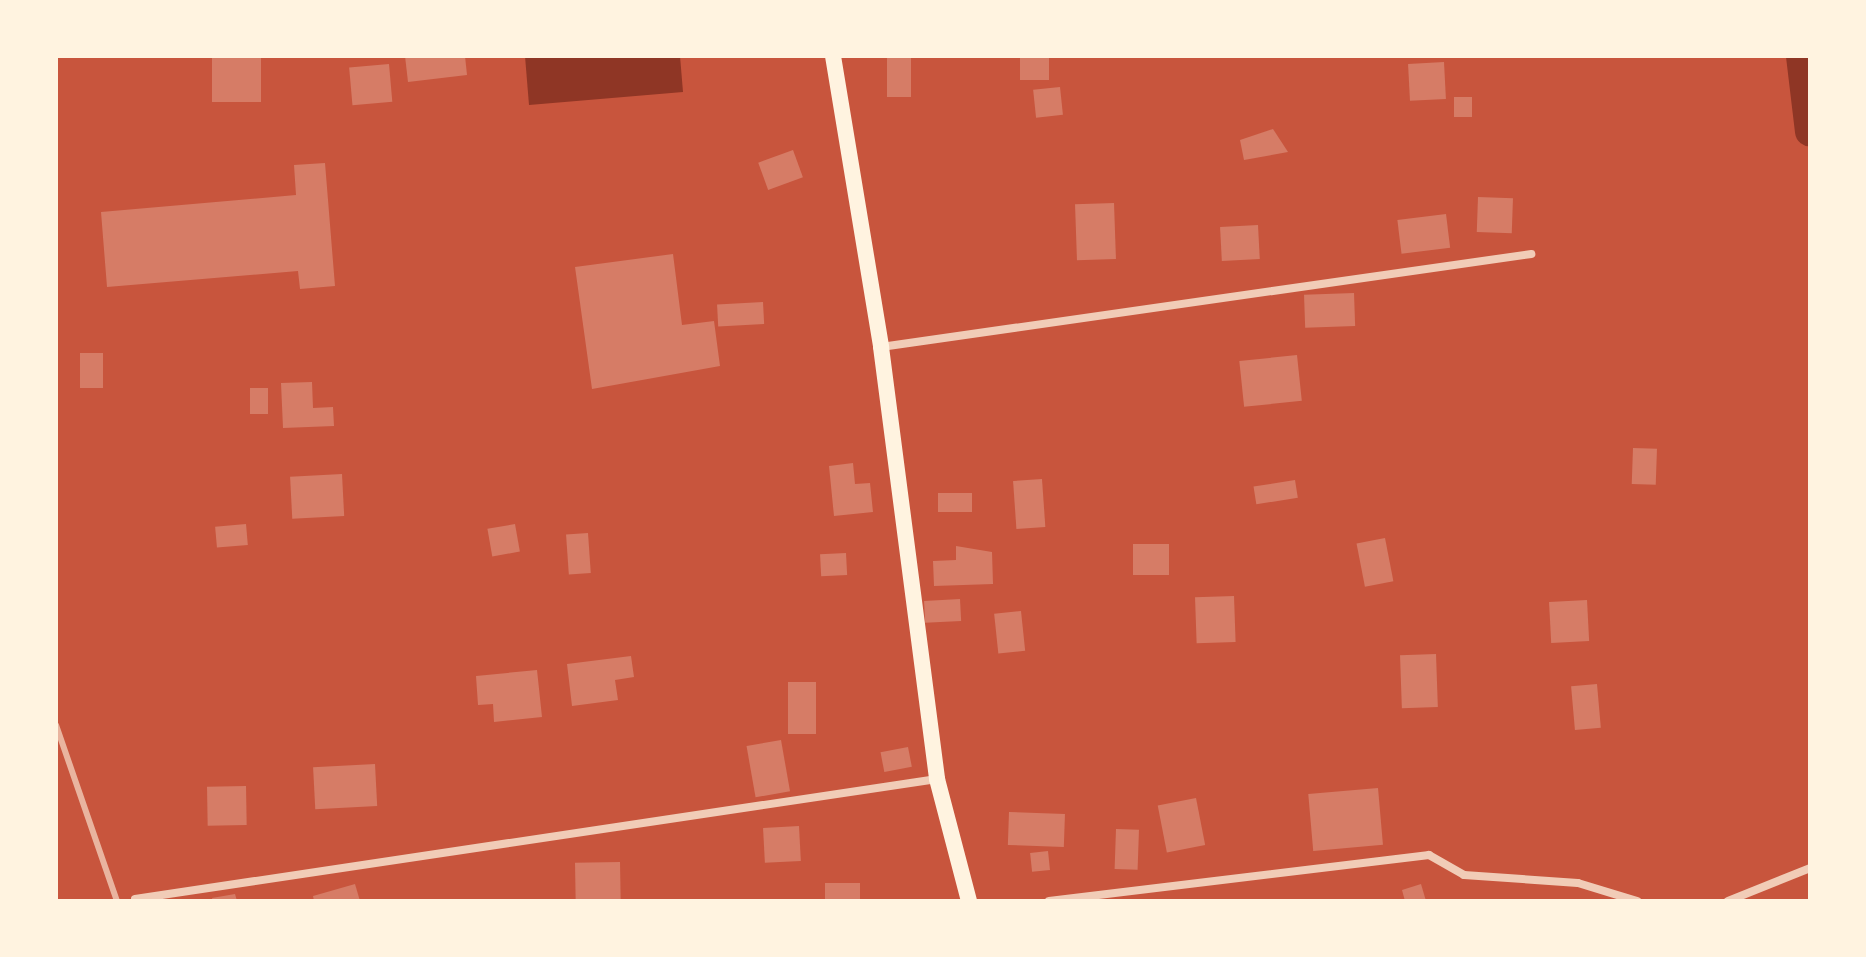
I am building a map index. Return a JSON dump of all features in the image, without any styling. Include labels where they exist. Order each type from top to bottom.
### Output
[{"type":"main road","points":[[833,56],[881,347],[937,779],[969,901]]},
{"type":"street","points":[[881,347],[1531,254]]},
{"type":"street","points":[[135,899],[937,779]]},
{"type":"street","points":[[1049,901],[1429,855],[1464,875],[1578,883],[1637,901]]},
{"type":"street","points":[[1728,901],[1810,868]]},
{"type":"shaded area","points":[[525,56],[680,56],[683,92],[529,105]]},
{"type":"building","points":[[212,56],[261,56],[261,102],[212,102]]},
{"type":"building","points":[[405,56],[465,56],[467,75],[408,82]]},
{"type":"building","points":[[887,56],[911,56],[911,97],[887,97]]},
{"type":"building","points":[[1020,56],[1049,56],[1049,80],[1020,80]]},
{"type":"building","points":[[1444,62],[1446,99],[1410,101],[1408,64]]},
{"type":"building","points":[[389,64],[392,102],[352,105],[349,67]]},
{"type":"building","points":[[1060,87],[1063,115],[1036,118],[1033,90]]},
{"type":"building","points":[[1454,97],[1472,97],[1472,117],[1454,117]]},
{"type":"building","points":[[1273,129],[1288,152],[1244,160],[1240,140]]},
{"type":"building","points":[[793,150],[803,177],[768,190],[758,163]]},
{"type":"building","points":[[325,163],[335,286],[300,289],[298,271],[107,287],[101,212],[296,195],[294,165]]},
{"type":"building","points":[[1478,197],[1513,198],[1512,233],[1477,232]]},
{"type":"building","points":[[1114,203],[1116,259],[1077,260],[1075,204]]},
{"type":"building","points":[[1446,214],[1450,248],[1402,254],[1397,220]]},
{"type":"building","points":[[1258,225],[1260,259],[1222,261],[1220,227]]},
{"type":"building","points":[[673,254],[682,325],[714,321],[720,366],[592,389],[575,267]]},
{"type":"building","points":[[1354,293],[1355,326],[1305,328],[1304,295]]},
{"type":"building","points":[[763,302],[764,324],[718,326],[717,304]]},
{"type":"building","points":[[80,353],[103,353],[103,388],[80,388]]},
{"type":"building","points":[[1297,355],[1302,401],[1244,407],[1239,361]]},
{"type":"building","points":[[312,382],[313,408],[333,407],[334,426],[283,428],[281,383]]},
{"type":"building","points":[[250,388],[268,388],[268,414],[250,414]]},
{"type":"building","points":[[1633,448],[1657,449],[1656,485],[1632,484]]},
{"type":"building","points":[[853,463],[855,484],[870,483],[873,512],[834,516],[829,466]]},
{"type":"building","points":[[342,474],[344,516],[292,519],[290,477]]},
{"type":"building","points":[[1042,479],[1045,527],[1016,529],[1013,481]]},
{"type":"building","points":[[1295,480],[1298,498],[1256,504],[1254,487]]},
{"type":"building","points":[[938,493],[972,493],[972,512],[938,512]]},
{"type":"building","points":[[246,524],[248,545],[217,548],[215,527]]},
{"type":"building","points":[[515,524],[520,552],[492,556],[487,529]]},
{"type":"building","points":[[588,533],[591,573],[569,574],[566,535]]},
{"type":"building","points":[[1385,538],[1393,581],[1365,587],[1357,544]]},
{"type":"building","points":[[1133,544],[1169,544],[1169,575],[1133,575]]},
{"type":"building","points":[[956,546],[992,552],[993,584],[934,586],[933,561],[956,560]]},
{"type":"building","points":[[846,553],[847,575],[821,576],[820,554]]},
{"type":"building","points":[[1234,596],[1236,642],[1197,643],[1195,597]]},
{"type":"building","points":[[960,599],[961,621],[925,623],[924,601]]},
{"type":"building","points":[[1587,600],[1589,641],[1551,643],[1549,602]]},
{"type":"building","points":[[1021,611],[1025,651],[998,654],[994,614]]},
{"type":"building","points":[[1436,654],[1438,707],[1402,708],[1400,655]]},
{"type":"building","points":[[631,656],[634,677],[615,680],[618,700],[572,706],[567,664]]},
{"type":"building","points":[[537,670],[542,717],[494,722],[493,704],[478,705],[476,676]]},
{"type":"building","points":[[788,682],[816,682],[816,734],[788,734]]},
{"type":"building","points":[[1597,684],[1601,728],[1575,730],[1571,686]]},
{"type":"building","points":[[781,740],[790,791],[756,797],[747,746]]},
{"type":"building","points":[[908,747],[912,767],[884,772],[881,752]]},
{"type":"building","points":[[375,764],[377,806],[315,809],[313,767]]},
{"type":"building","points":[[246,786],[247,825],[208,826],[207,787]]},
{"type":"building","points":[[1378,788],[1383,845],[1313,851],[1308,794]]},
{"type":"building","points":[[1196,798],[1205,845],[1167,853],[1158,805]]},
{"type":"building","points":[[1009,812],[1065,814],[1064,847],[1008,845]]},
{"type":"building","points":[[799,826],[801,861],[765,863],[763,828]]},
{"type":"building","points":[[1116,829],[1139,830],[1138,870],[1115,869]]},
{"type":"building","points":[[1048,851],[1050,870],[1032,872],[1030,853]]},
{"type":"building","points":[[620,862],[621,901],[576,901],[575,863]]},
{"type":"building","points":[[825,883],[860,883],[860,901],[825,901]]},
{"type":"building","points":[[355,884],[360,901],[314,901],[313,896]]},
{"type":"building","points":[[1421,884],[1426,901],[1405,901],[1402,890]]},
{"type":"building","points":[[235,894],[237,901],[213,901],[212,898]]},
{"type":"waterway","points":[[1801,56],[1810,131]]},
{"type":"railway","points":[[56,725],[117,901]]}]
